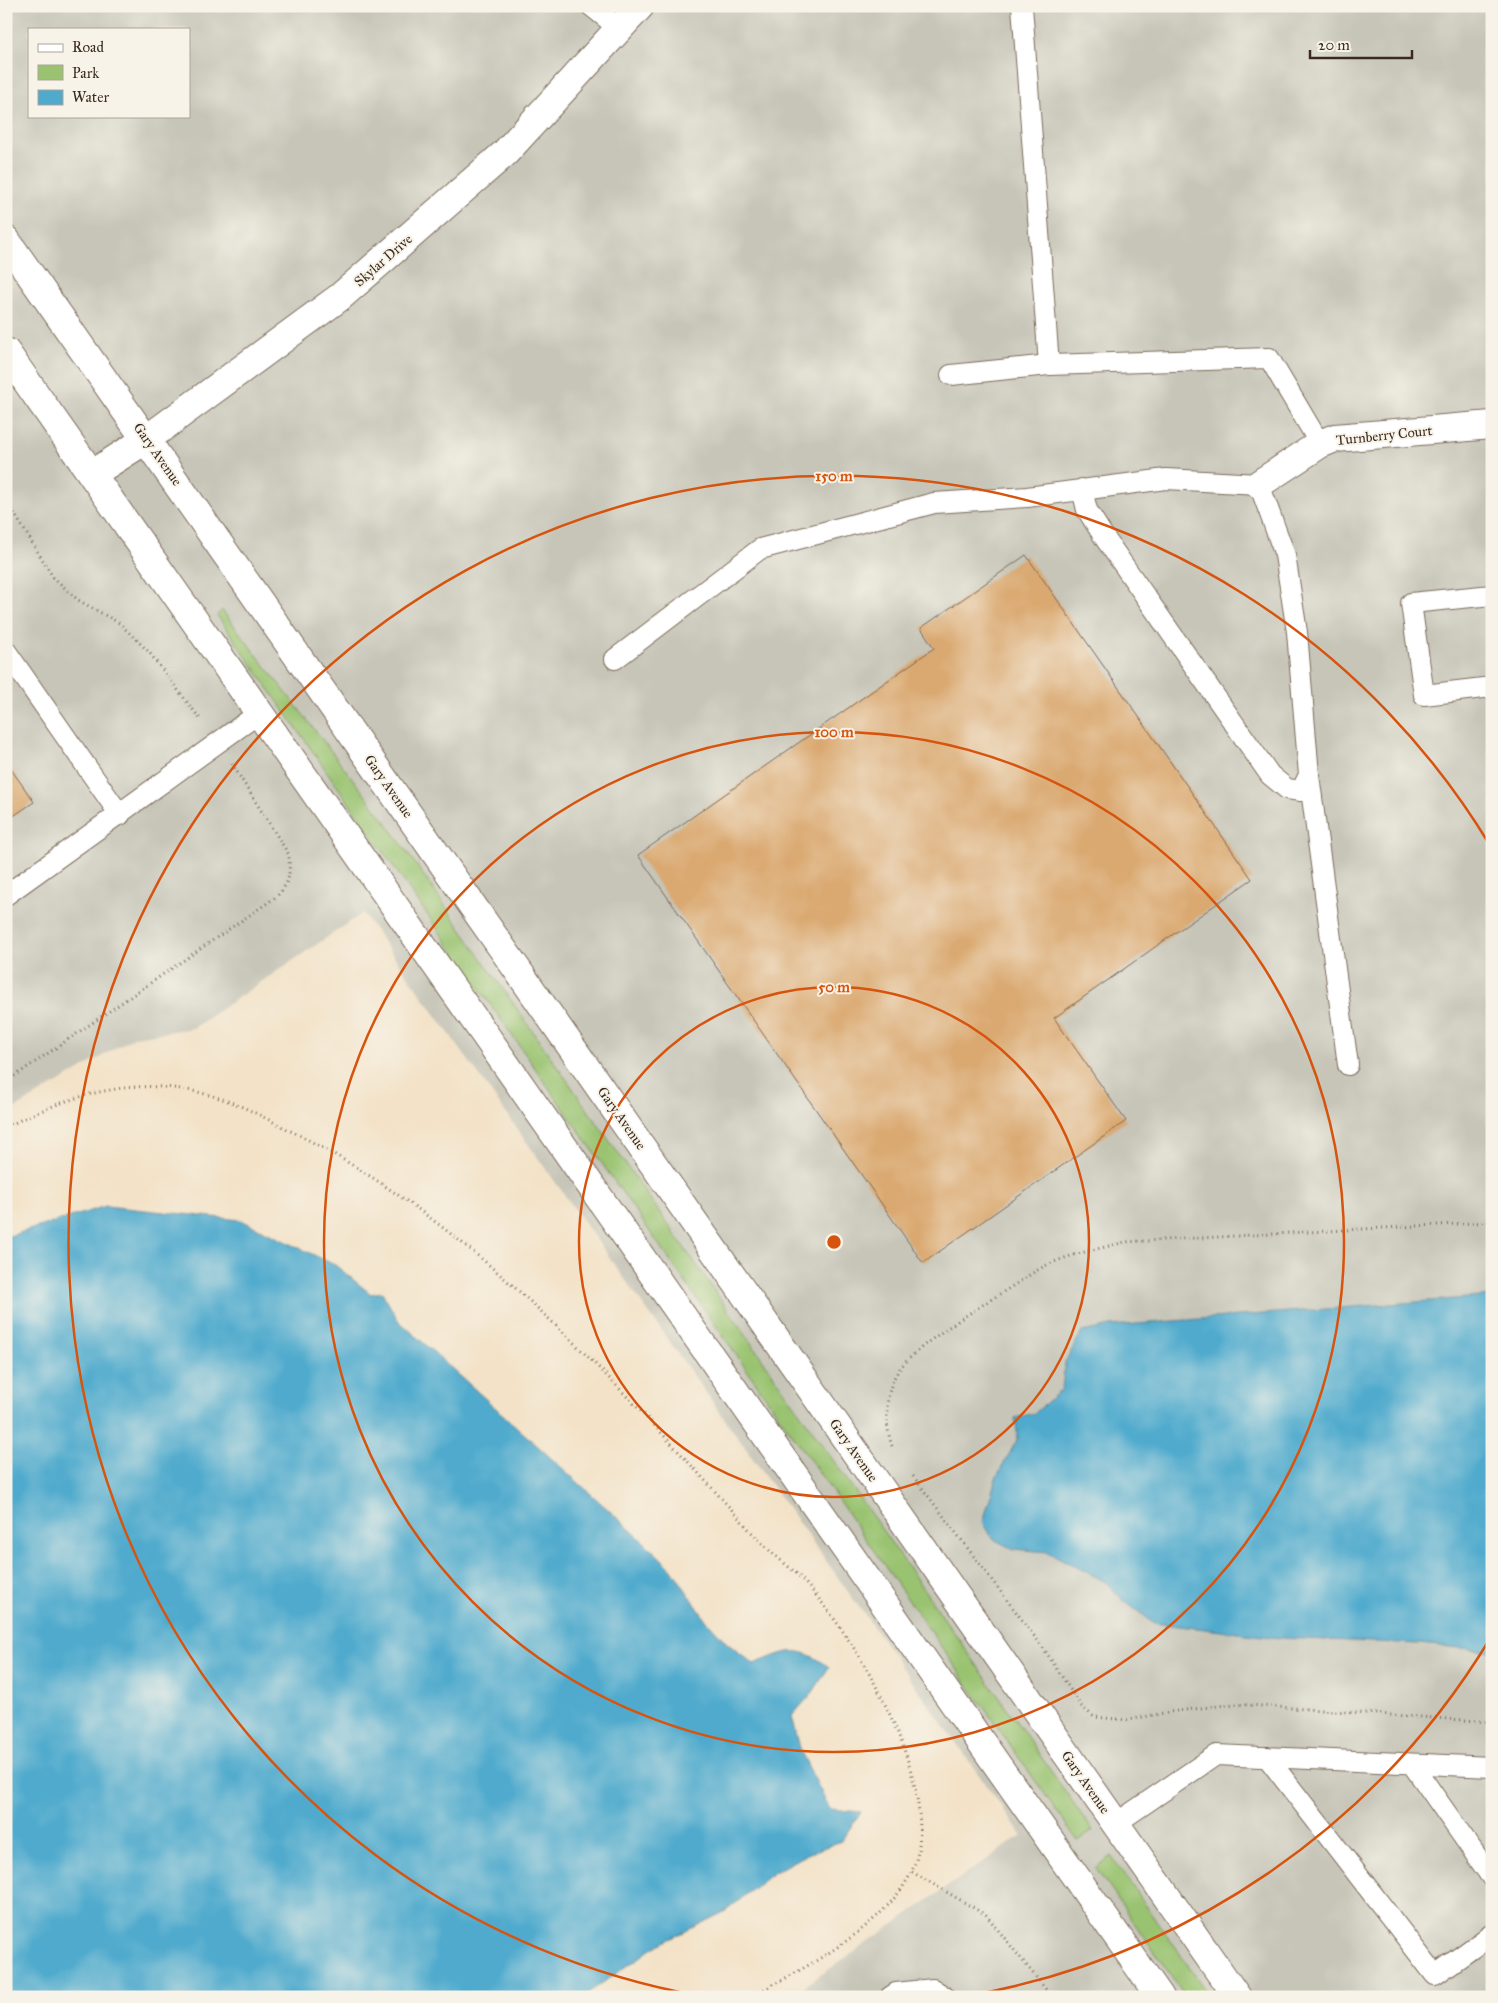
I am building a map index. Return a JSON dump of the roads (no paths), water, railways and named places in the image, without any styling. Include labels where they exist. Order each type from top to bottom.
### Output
[{"type":"main road","name":"Skylar Drive","points":[[92,474],[147,438],[340,297],[505,153],[621,30],[640,6]]},
{"type":"main road","name":"Gary Avenue","points":[[6,240],[147,438],[1237,1997]]},
{"type":"main road","points":[[6,352],[1160,1997]]},
{"type":"main road","name":"Turnberry Court","points":[[1259,484],[1320,444],[1350,435],[1492,425]]},
{"type":"lane","points":[[591,6],[621,30]]},
{"type":"lane","points":[[1022,6],[1049,365]]},
{"type":"lane","points":[[951,374],[1049,365],[1269,358],[1320,444]]},
{"type":"lane","points":[[614,660],[760,549],[934,503],[1027,497],[1166,479],[1259,484],[1285,555],[1298,632],[1308,775],[1348,1065]]},
{"type":"lane","points":[[1082,489],[1087,510],[1104,538],[1270,775],[1287,789],[1301,791],[1308,775]]},
{"type":"lane","points":[[1492,596],[1412,603],[1424,695],[1492,687]]},
{"type":"lane","points":[[6,651],[120,815]]},
{"type":"lane","points":[[6,895],[260,713]]},
{"type":"lane","points":[[1115,1824],[1216,1755],[1492,1767]]},
{"type":"lane","points":[[1267,1757],[1435,1975],[1492,1934]]},
{"type":"lane","points":[[1412,1764],[1492,1878]]},
{"type":"lane","points":[[890,1997],[896,1993],[933,1989],[945,1997]]},
{"type":"water","points":[[106,1206],[241,1220],[335,1265],[371,1294],[382,1292],[398,1320],[671,1568],[706,1620],[727,1643],[754,1664],[784,1653],[800,1652],[818,1659],[829,1667],[813,1692],[792,1716],[801,1752],[830,1809],[861,1812],[841,1841],[807,1854],[774,1872],[726,1911],[658,1945],[582,1997],[6,1997],[6,1237]]},
{"type":"water","points":[[1492,1296],[1492,1651],[1419,1644],[1280,1638],[1154,1623],[1124,1601],[1106,1582],[1048,1552],[1013,1549],[993,1539],[983,1522],[996,1478],[1018,1438],[1015,1418],[1035,1413],[1062,1389],[1065,1362],[1082,1332],[1111,1326]]}]
